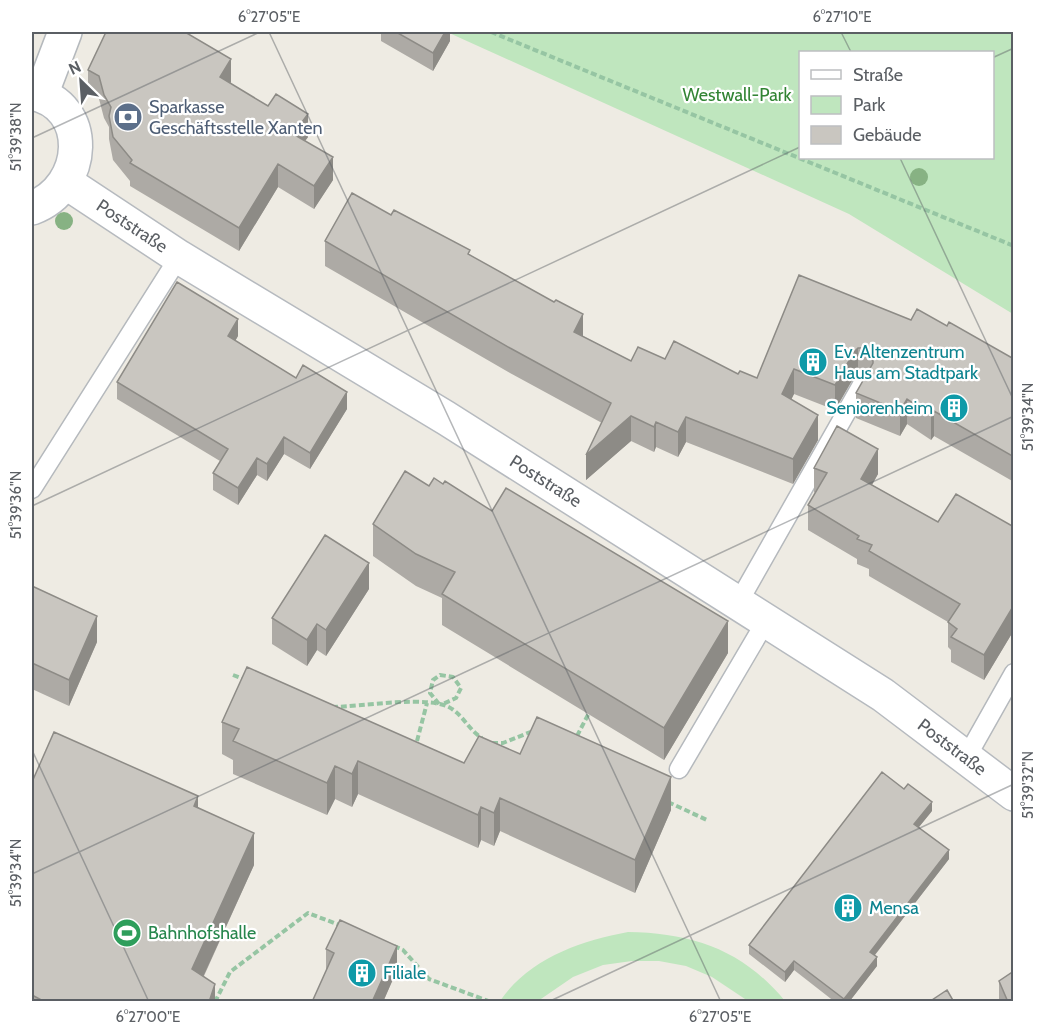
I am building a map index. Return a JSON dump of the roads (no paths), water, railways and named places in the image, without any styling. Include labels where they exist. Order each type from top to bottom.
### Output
[{"type":"street","points":[[32,208],[52,198],[67,183],[76,159],[74,133],[62,110],[36,94],[65,32]]},
{"type":"street","name":"Poststraße","points":[[67,183],[179,257],[446,418],[883,695],[1014,794]]},
{"type":"lane","points":[[32,489],[179,257]]},
{"type":"lane","points":[[738,603],[863,383]]},
{"type":"lane","points":[[679,769],[766,621]]},
{"type":"lane","points":[[966,758],[1014,673]]},
{"type":"place","name":"Sparkasse Geschäftsstelle Xanten","points":[[128,117]]},
{"type":"place","name":"Ev. Altenzentrum Haus am Stadtpark","points":[[813,362]]},
{"type":"place","name":"Seniorenheim","points":[[954,408]]},
{"type":"place","name":"Mensa","points":[[848,908]]},
{"type":"place","name":"Bahnhofshalle","points":[[127,933]]},
{"type":"place","name":"Filiale","points":[[362,973]]},
{"type":"park label","name":"Westwall-Park","points":[[737,95]]}]
